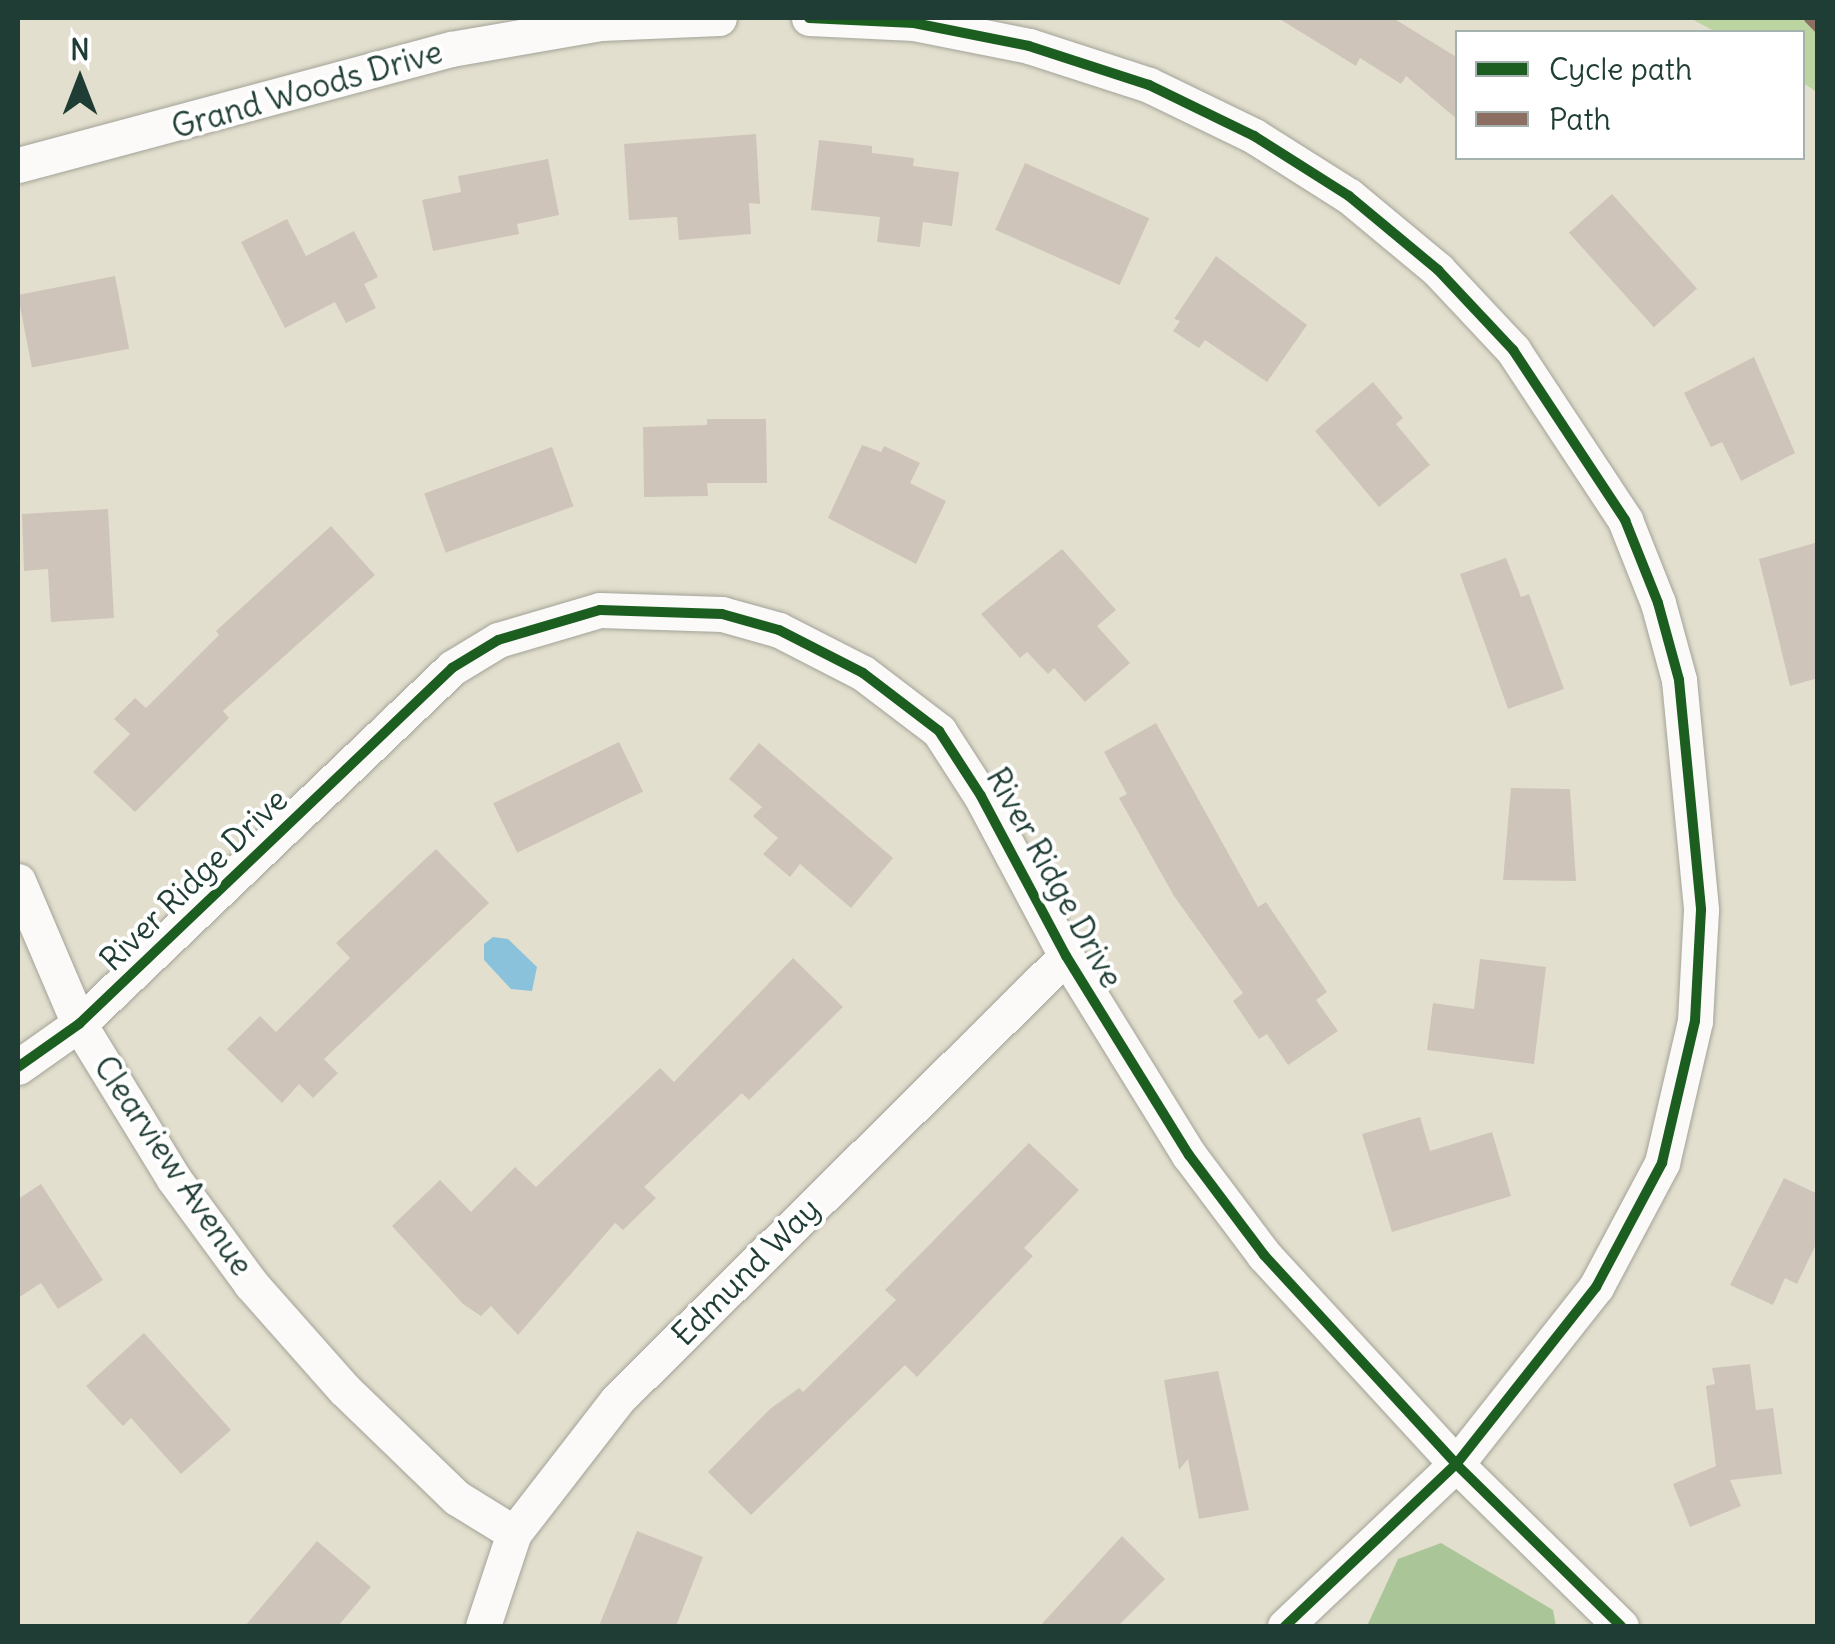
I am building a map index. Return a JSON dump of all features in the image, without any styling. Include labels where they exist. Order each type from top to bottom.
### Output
[{"type":"street","name":"Grand Woods Drive","points":[[18,165],[451,49],[600,23],[719,18]]},
{"type":"street","points":[[809,18],[914,23],[1030,46],[1149,85],[1254,136],[1349,196],[1438,270],[1513,350],[1625,520],[1658,603],[1681,697],[1701,910],[1695,1021],[1662,1163],[1596,1287],[1456,1464],[1285,1626]]},
{"type":"street","name":"River Ridge Drive","points":[[18,1068],[80,1024],[452,668],[534,626],[600,610],[722,614],[779,630],[902,700],[939,731],[981,796],[1066,956],[1190,1155],[1264,1255],[1456,1464],[1622,1626]]},
{"type":"street","name":"Clearview Avenue","points":[[18,881],[80,1024],[174,1179],[251,1284],[344,1389],[457,1498],[514,1533]]},
{"type":"street","name":"Edmund Way","points":[[483,1626],[514,1533],[617,1400],[1066,956]]},
{"type":"green space","points":[[1690,18],[1817,18],[1817,92],[1805,84],[1805,30],[1712,30]]},
{"type":"green space","points":[[1441,1543],[1553,1610],[1556,1626],[1367,1626],[1398,1559]]},
{"type":"water","points":[[493,937],[508,939],[537,967],[532,991],[511,989],[484,960],[484,944]]},
{"type":"building","points":[[1278,18],[1393,18],[1455,56],[1455,117],[1406,76],[1401,84],[1360,58],[1356,66]]},
{"type":"building","points":[[756,134],[760,204],[749,203],[751,234],[679,240],[677,217],[629,220],[624,144]]},
{"type":"building","points":[[819,140],[872,146],[872,153],[914,158],[913,166],[959,172],[952,226],[923,222],[920,247],[877,242],[880,217],[811,210]]},
{"type":"building","points":[[548,159],[559,215],[517,224],[519,234],[433,251],[422,200],[461,192],[458,176]]},
{"type":"building","points":[[1025,163],[1149,218],[1120,285],[995,230]]},
{"type":"building","points":[[1612,194],[1697,288],[1654,327],[1569,233]]},
{"type":"building","points":[[287,219],[306,256],[354,231],[378,277],[364,284],[376,308],[346,323],[335,302],[285,328],[241,242]]},
{"type":"building","points":[[1216,256],[1307,325],[1267,382],[1205,340],[1199,348],[1173,331],[1180,321],[1174,319]]},
{"type":"building","points":[[115,276],[129,349],[32,368],[18,295]]},
{"type":"building","points":[[1754,357],[1795,453],[1741,481],[1722,442],[1711,447],[1684,393]]},
{"type":"building","points":[[1373,382],[1403,418],[1396,424],[1430,465],[1379,507],[1315,431]]},
{"type":"building","points":[[707,419],[766,419],[767,483],[707,483],[708,496],[644,497],[643,427],[707,425]]},
{"type":"building","points":[[862,445],[881,452],[884,446],[920,463],[910,483],[946,501],[916,564],[828,518]]},
{"type":"building","points":[[552,447],[574,506],[446,553],[424,494]]},
{"type":"building","points":[[108,509],[114,618],[51,622],[48,569],[24,571],[22,514]]},
{"type":"building","points":[[331,526],[375,575],[223,711],[229,718],[135,812],[93,772],[130,734],[114,719],[135,698],[146,708],[219,635],[216,631]]},
{"type":"building","points":[[1818,542],[1818,678],[1790,686],[1759,559]]},
{"type":"building","points":[[1062,549],[1116,610],[1097,626],[1130,663],[1085,702],[1054,668],[1048,674],[1027,652],[1020,658],[981,614]]},
{"type":"building","points":[[1506,558],[1521,597],[1529,594],[1564,689],[1508,709],[1460,574]]},
{"type":"building","points":[[1156,723],[1258,907],[1266,902],[1327,992],[1316,1000],[1338,1031],[1288,1065],[1267,1034],[1259,1039],[1233,1001],[1243,993],[1174,896],[1119,798],[1127,794],[1104,752]]},
{"type":"building","points":[[619,742],[643,791],[517,853],[493,803]]},
{"type":"building","points":[[759,743],[893,858],[851,908],[800,864],[790,877],[763,854],[778,838],[753,816],[762,807],[729,779]]},
{"type":"building","points":[[1511,788],[1570,789],[1576,881],[1503,880]]},
{"type":"building","points":[[436,849],[489,903],[324,1059],[338,1073],[313,1098],[299,1084],[282,1103],[227,1049],[260,1016],[276,1032],[350,958],[336,943]]},
{"type":"building","points":[[793,958],[843,1007],[749,1100],[742,1093],[644,1187],[656,1198],[623,1230],[615,1223],[518,1335],[491,1306],[481,1316],[463,1304],[392,1226],[440,1180],[471,1212],[515,1167],[536,1187],[660,1068],[674,1082]]},
{"type":"building","points":[[1480,959],[1546,967],[1534,1064],[1427,1050],[1433,1003],[1474,1009]]},
{"type":"building","points":[[1420,1117],[1430,1151],[1492,1132],[1511,1196],[1392,1232],[1362,1134]]},
{"type":"building","points":[[1029,1143],[1079,1190],[1024,1248],[1033,1256],[917,1377],[905,1365],[751,1515],[708,1472],[770,1409],[799,1388],[803,1392],[896,1300],[885,1290]]},
{"type":"building","points":[[1784,1178],[1818,1194],[1818,1240],[1797,1284],[1785,1278],[1773,1305],[1730,1285]]},
{"type":"building","points":[[41,1184],[103,1280],[58,1309],[41,1283],[18,1298],[18,1199]]},
{"type":"building","points":[[144,1333],[231,1430],[181,1474],[131,1418],[123,1426],[86,1386]]},
{"type":"building","points":[[1750,1364],[1756,1410],[1773,1408],[1782,1474],[1730,1480],[1741,1506],[1690,1527],[1673,1484],[1716,1466],[1706,1386],[1715,1384],[1712,1368]]},
{"type":"building","points":[[1218,1371],[1249,1510],[1199,1519],[1188,1459],[1179,1470],[1164,1380]]},
{"type":"building","points":[[637,1531],[703,1557],[676,1626],[599,1626]]},
{"type":"building","points":[[1122,1536],[1165,1579],[1118,1626],[1040,1626]]},
{"type":"building","points":[[317,1541],[371,1587],[338,1626],[245,1626]]},
{"type":"marked path","points":[[1807,18],[1818,29]]},
{"type":"cycle path","points":[[809,18],[914,23],[1029,46],[1149,85],[1254,136],[1349,196],[1438,270],[1513,350],[1625,520],[1658,603],[1679,680],[1701,910],[1695,1021],[1662,1163],[1596,1287],[1456,1464],[1285,1626]]},
{"type":"cycle path","points":[[18,1067],[79,1024],[452,668],[498,640],[600,610],[722,614],[779,630],[863,673],[939,731],[981,796],[1066,956],[1189,1155],[1264,1255],[1456,1464],[1621,1626]]}]
